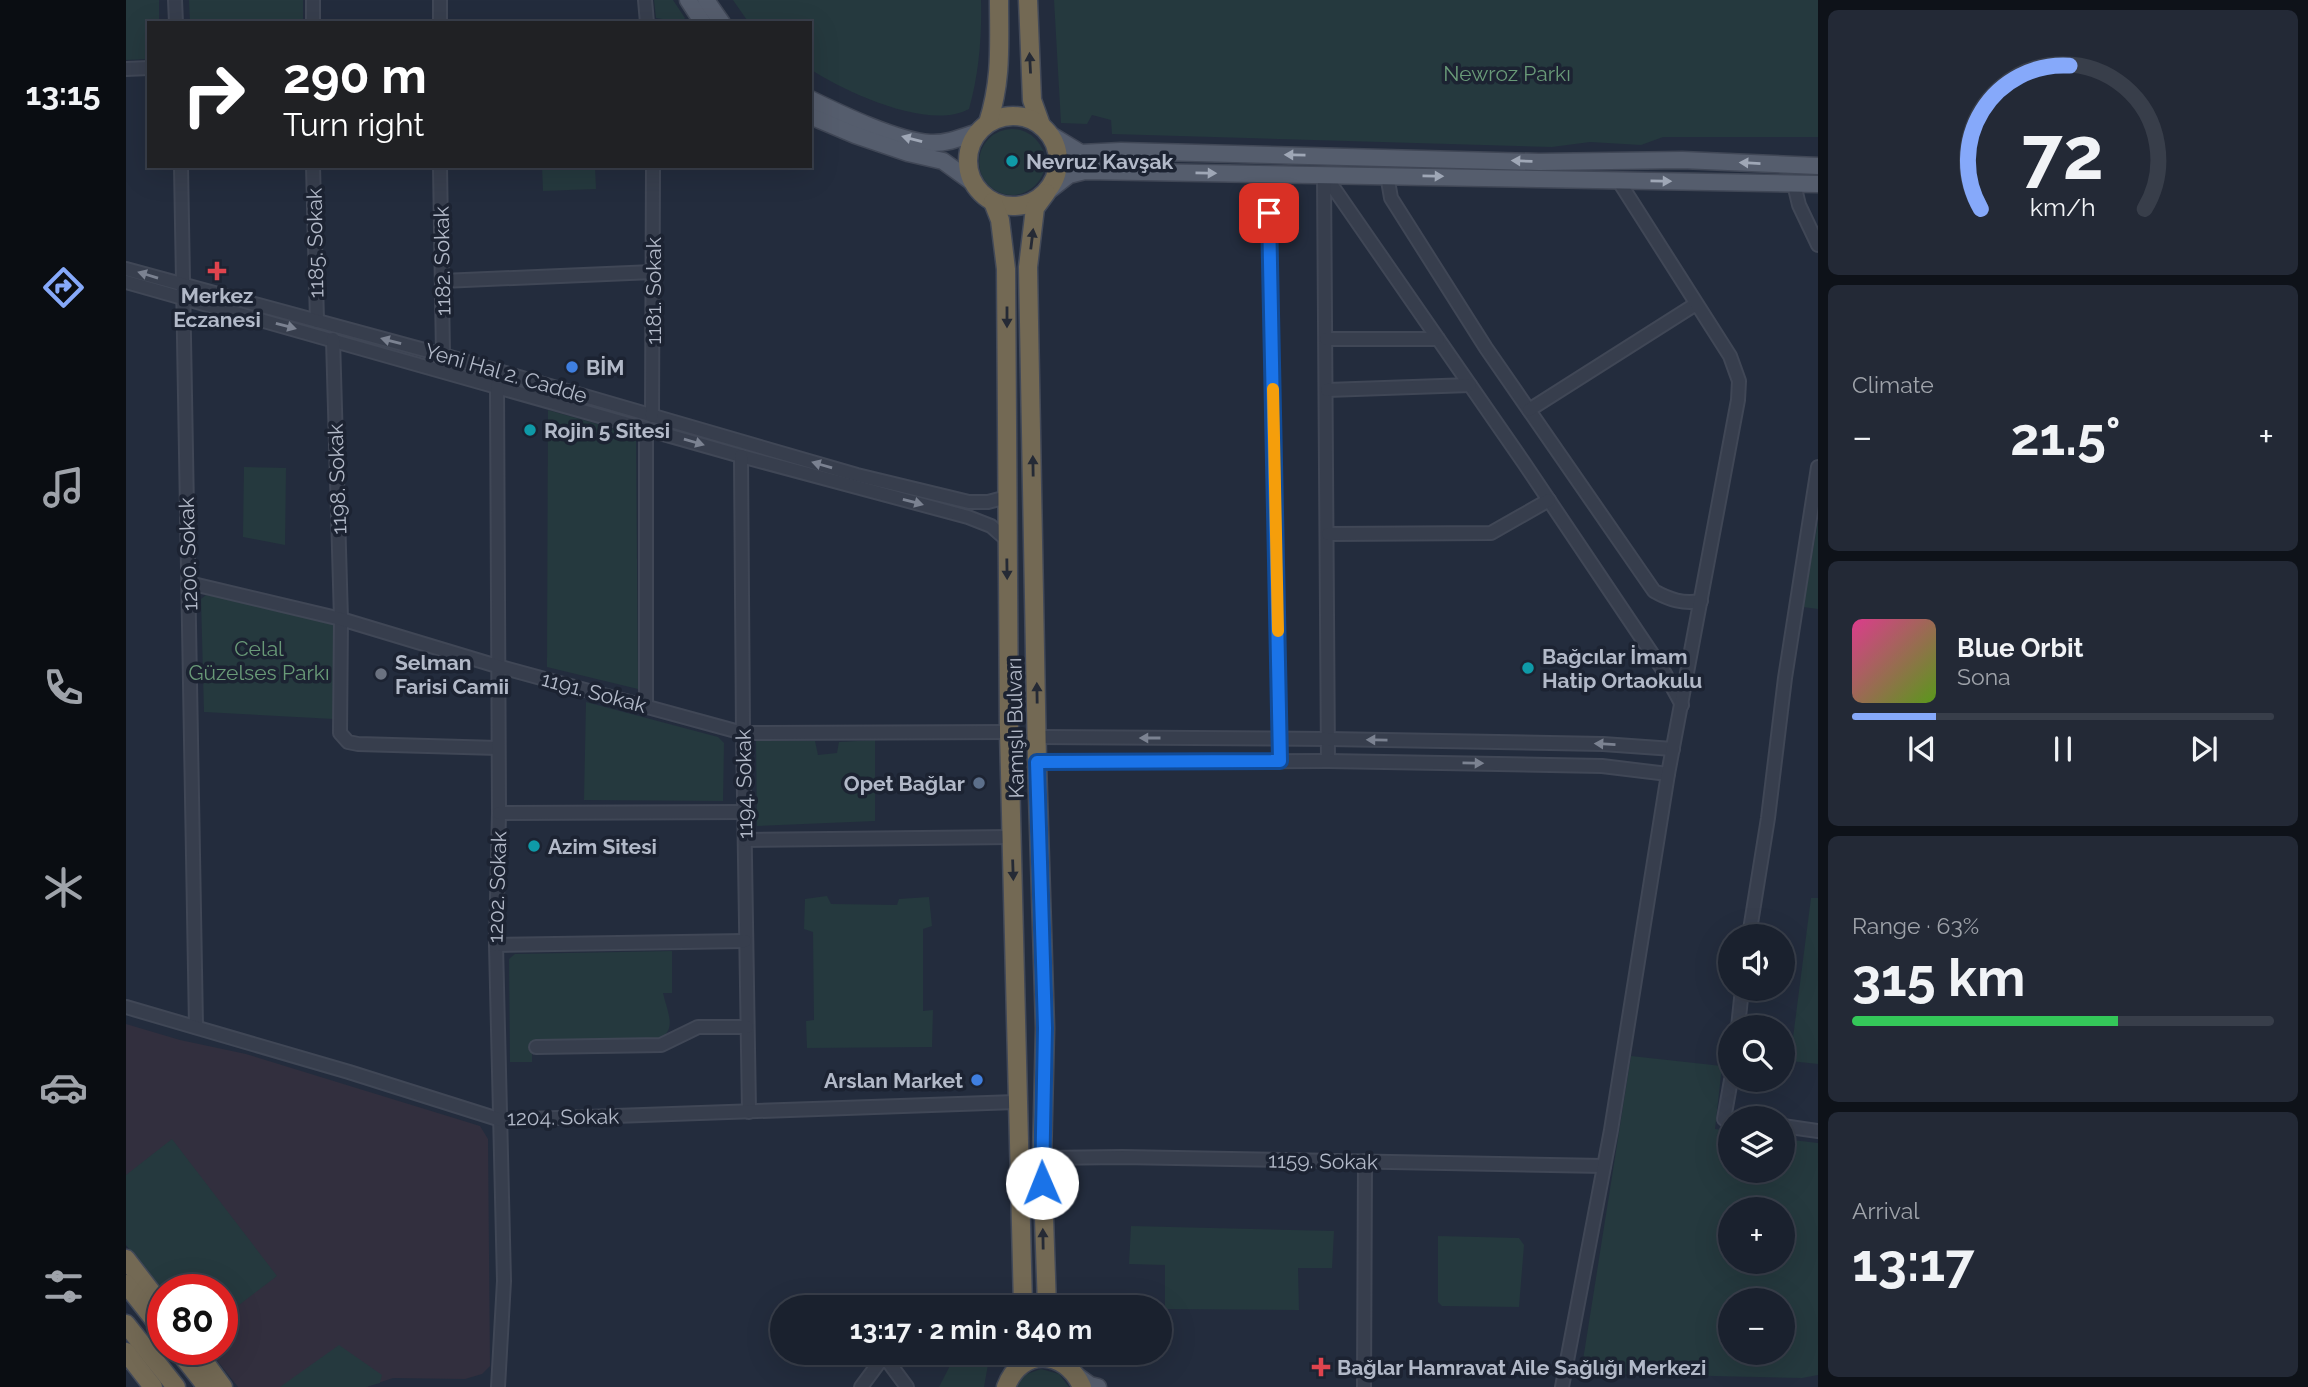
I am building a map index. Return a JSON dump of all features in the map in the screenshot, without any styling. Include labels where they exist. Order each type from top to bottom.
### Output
[{"type":"highway","points":[[999,0],[1000,74],[997,97],[983,127],[972,142],[968,168],[972,182],[981,194],[992,202],[1006,206],[1021,206],[1035,201],[1054,181],[1058,167],[1057,152],[1032,100],[1028,0]]},
{"type":"highway","points":[[983,127],[1009,116],[1031,120],[1044,129]]},
{"type":"highway","name":"Kamışlı Bulvarı","points":[[1046,192],[1035,208],[1028,267],[1045,1028],[1042,1158],[1047,1295]]},
{"type":"highway","name":"Kamışlı Bulvarı","points":[[992,202],[1000,220],[1006,269],[1009,733],[1023,1295]]},
{"type":"highway","points":[[126,1259],[147,1286]]},
{"type":"highway","points":[[126,1284],[147,1311]]},
{"type":"highway","points":[[126,1324],[176,1387]]},
{"type":"highway","points":[[126,1352],[153,1387]]},
{"type":"highway","points":[[190,1365],[207,1387]]},
{"type":"highway","points":[[207,1365],[223,1387]]},
{"type":"highway","points":[[1006,1387],[1016,1365]]},
{"type":"highway","points":[[1067,1365],[1079,1381]]},
{"type":"main road","points":[[688,0],[702,21]]},
{"type":"main road","points":[[706,0],[721,21]]},
{"type":"main road","points":[[812,100],[872,126],[931,143],[949,141],[983,127]]},
{"type":"main road","points":[[812,117],[887,146],[943,161],[972,182]]},
{"type":"main road","points":[[1044,129],[1081,153],[1121,151],[1539,162],[1682,160],[1818,166]]},
{"type":"main road","points":[[1046,192],[1069,175],[1085,171],[1818,184]]},
{"type":"main road","points":[[1079,1381],[1098,1387]]},
{"type":"street","points":[[175,0],[176,21]]},
{"type":"street","points":[[313,0],[313,21]]},
{"type":"street","points":[[440,0],[440,21]]},
{"type":"street","points":[[645,0],[647,21]]},
{"type":"street","points":[[126,69],[147,68]]},
{"type":"street","name":"1200. Sokak","points":[[181,168],[197,1027]]},
{"type":"street","name":"1185. Sokak","points":[[313,168],[317,320]]},
{"type":"street","name":"1182. Sokak","points":[[440,168],[443,355]]},
{"type":"street","name":"1181. Sokak","points":[[652,416],[653,168]]},
{"type":"street","points":[[1324,174],[1549,500],[1663,670],[1682,705]]},
{"type":"street","points":[[1324,174],[1328,761]]},
{"type":"street","points":[[1387,175],[1391,198],[1486,348],[1654,591],[1669,599],[1688,603],[1701,601]]},
{"type":"street","points":[[1562,1387],[1604,1167],[1668,774],[1738,400],[1739,381],[1730,356],[1618,180]]},
{"type":"street","points":[[1794,184],[1800,205],[1818,244]]},
{"type":"street","points":[[1269,213],[1280,761]]},
{"type":"street","name":"Yeni Hal 2. Cadde","points":[[126,269],[183,293],[317,320],[857,475],[969,502],[988,502],[1007,496]]},
{"type":"street","points":[[442,281],[653,272]]},
{"type":"street","points":[[126,282],[183,293],[646,429],[968,517],[991,526],[1007,540]]},
{"type":"street","points":[[1529,410],[1696,304]]},
{"type":"street","name":"1198. Sokak","points":[[333,339],[341,619],[341,733],[348,742],[498,748]]},
{"type":"street","points":[[1326,339],[1438,339]]},
{"type":"street","points":[[1327,390],[1470,385]]},
{"type":"street","name":"1202. Sokak","points":[[497,386],[499,813],[495,945],[504,1281],[498,1387]]},
{"type":"street","points":[[646,429],[646,706]]},
{"type":"street","name":"1194. Sokak","points":[[741,456],[745,941],[750,1112]]},
{"type":"street","points":[[1751,924],[1818,467]]},
{"type":"street","points":[[1328,534],[1491,533],[1549,500]]},
{"type":"street","name":"1191. Sokak","points":[[189,583],[341,619],[497,666],[743,733],[1009,733]]},
{"type":"street","points":[[1038,737],[1603,744],[1673,749]]},
{"type":"street","points":[[1037,762],[1328,761],[1602,766],[1668,774]]},
{"type":"street","points":[[499,813],[746,812]]},
{"type":"street","points":[[745,839],[1012,837]]},
{"type":"street","points":[[495,945],[745,941]]},
{"type":"street","name":"1204. Sokak","points":[[126,1007],[501,1119],[1016,1102]]},
{"type":"street","points":[[536,1047],[662,1045],[698,1027],[747,1027]]},
{"type":"street","points":[[1795,1128],[1818,1131]]},
{"type":"street","name":"1159. Sokak","points":[[1042,1158],[1122,1157],[1604,1167]]},
{"type":"street","points":[[1364,1387],[1366,1161]]},
{"type":"street","points":[[861,1387],[884,1356],[907,1387]]},
{"type":"shaded area","points":[[126,1024],[180,1040],[246,1054],[480,1126],[488,1139],[490,1366],[482,1374],[465,1379],[393,1378],[366,1387],[238,1387],[221,1365],[238,1365],[238,1274],[149,1274],[126,1245]]},
{"type":"green space","points":[[126,0],[159,0],[159,21],[147,21],[147,59],[126,60]]},
{"type":"green space","points":[[189,0],[303,0],[303,21],[190,21]]},
{"type":"green space","points":[[654,0],[673,0],[685,18],[683,21],[676,21],[656,18]]},
{"type":"green space","points":[[733,0],[981,0],[979,55],[969,109],[952,115],[932,115],[910,112],[865,98],[812,70],[812,21],[748,21]]},
{"type":"green space","name":"Newroz Parkı","points":[[1054,0],[1818,0],[1818,137],[1663,137],[1641,145],[1590,142],[1552,147],[1112,134],[1111,120],[1092,115],[1087,124],[1061,123]]},
{"type":"green space","points":[[1012,129],[1035,139],[1045,162],[1035,185],[1012,195],[989,185],[979,162],[989,139]]},
{"type":"green space","points":[[542,168],[595,168],[596,189],[543,191]]},
{"type":"green space","points":[[548,410],[636,435],[638,689],[547,667]]},
{"type":"green space","points":[[244,467],[286,468],[285,545],[243,537]]},
{"type":"green space","points":[[1818,521],[1818,609],[1803,607]]},
{"type":"green space","name":"Celal Güzelses Parkı","points":[[206,595],[336,618],[334,719],[204,712],[201,599]]},
{"type":"green space","points":[[586,702],[718,737],[724,743],[723,801],[584,800]]},
{"type":"green space","points":[[875,740],[875,821],[757,826],[756,741],[815,741],[818,755],[837,753],[839,742]]},
{"type":"green space","points":[[827,896],[831,904],[897,905],[899,899],[929,897],[932,926],[923,929],[923,1011],[933,1010],[932,1047],[807,1048],[806,1021],[814,1020],[813,932],[804,929],[805,899]]},
{"type":"green space","points":[[1811,898],[1818,898],[1818,1064],[1795,1062],[1795,1022]]},
{"type":"green space","points":[[672,951],[672,993],[663,993],[670,1023],[666,1034],[651,1041],[532,1045],[532,1062],[510,1062],[509,959],[515,954]]},
{"type":"green space","points":[[1631,1056],[1718,1066],[1719,1092],[1715,1129],[1718,1129],[1718,1183],[1795,1183],[1795,1140],[1818,1143],[1818,1375],[1802,1378],[1581,1373]]},
{"type":"green space","points":[[172,1139],[277,1276],[238,1306],[238,1274],[149,1274],[126,1245],[126,1175]]},
{"type":"green space","points":[[1131,1226],[1334,1231],[1332,1268],[1298,1268],[1299,1310],[1172,1309],[1172,1295],[1165,1295],[1165,1265],[1129,1264]]},
{"type":"green space","points":[[1438,1236],[1519,1238],[1524,1245],[1519,1307],[1442,1306],[1438,1302]]},
{"type":"green space","points":[[339,1345],[382,1375],[380,1383],[366,1387],[280,1387]]},
{"type":"green space","points":[[950,1365],[988,1365],[984,1387],[939,1387]]},
{"type":"green space","points":[[1041,1369],[1059,1374],[1069,1387],[1016,1387],[1024,1375]]},
{"type":"slow traffic","points":[[1273,389],[1278,631]]},
{"type":"place","name":"Nevruz Kavşak","points":[[1012,161]]},
{"type":"place","name":"Merkez Eczanesi","points":[[217,271]]},
{"type":"place","name":"BİM","points":[[572,367]]},
{"type":"place","name":"Rojin 5 Sitesi","points":[[530,430]]},
{"type":"place","name":"Bağcılar İmam Hatip Ortaokulu","points":[[1528,668]]},
{"type":"place","name":"Selman Farisi Camii","points":[[381,674]]},
{"type":"place","name":"Opet Bağlar","points":[[979,783]]},
{"type":"place","name":"Azim Sitesi","points":[[534,846]]},
{"type":"place","name":"Arslan Market","points":[[977,1080]]},
{"type":"place","name":"Bağlar Hamravat Aile Sağlığı Merkezi","points":[[1321,1367]]},
{"type":"route","points":[[1042,1183],[1045,1028],[1037,762],[1280,761],[1269,213]]}]
